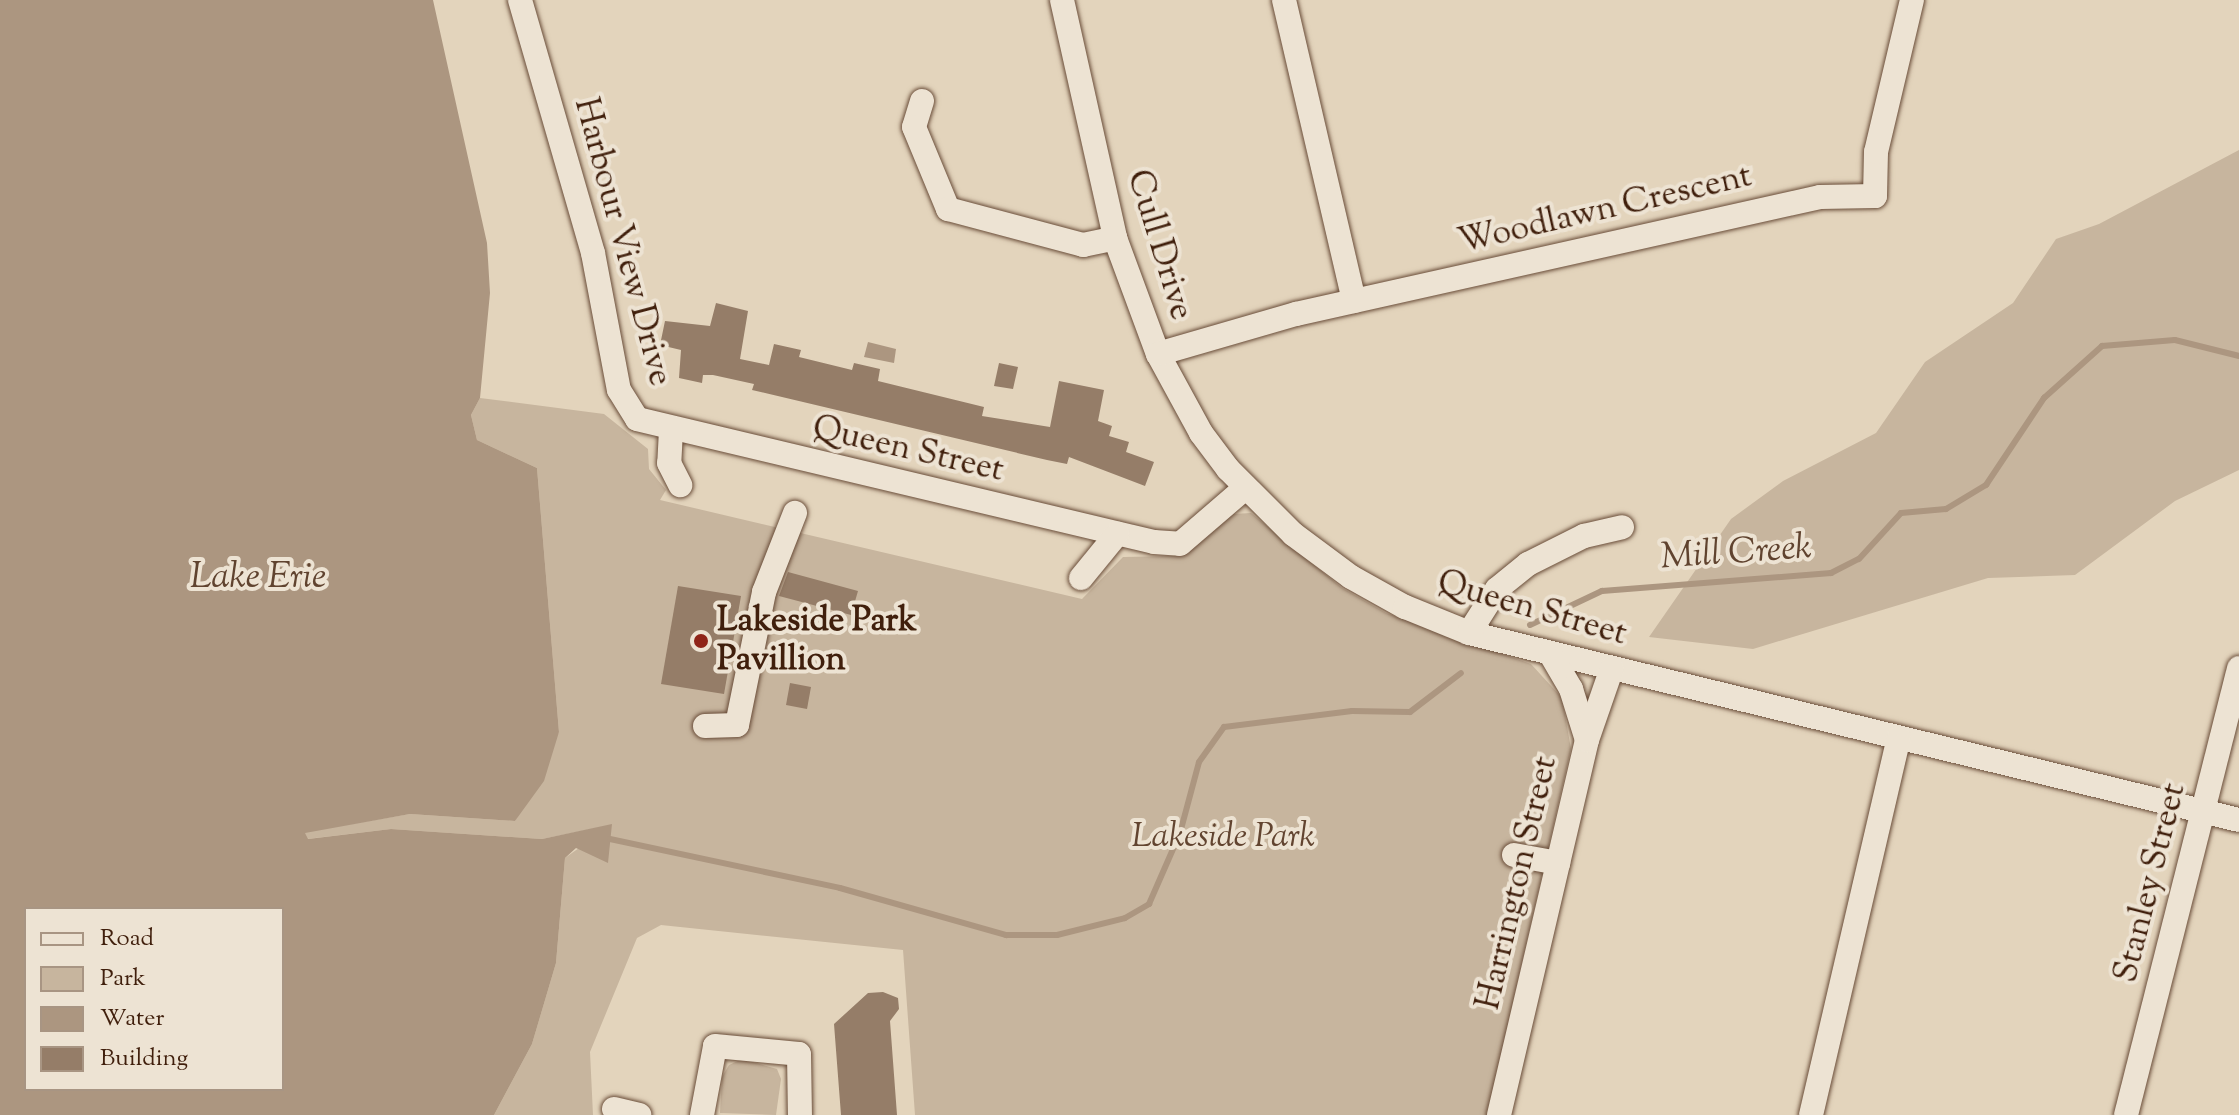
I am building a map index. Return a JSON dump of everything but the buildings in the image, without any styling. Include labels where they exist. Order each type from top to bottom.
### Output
[{"type":"street","name":"Harbour View Drive","points":[[520,0],[593,253],[619,390],[637,419],[671,430]]},
{"type":"street","name":"Cull Drive","points":[[1062,0],[1115,238],[1158,354],[1201,433],[1245,488]]},
{"type":"street","points":[[1284,0],[1354,301]]},
{"type":"street","name":"Woodlawn Crescent","points":[[1158,354],[1214,334],[1820,197],[1875,196],[1876,152],[1912,0]]},
{"type":"street","points":[[922,101],[914,127],[948,209],[1083,245],[1115,238]]},
{"type":"street","points":[[671,430],[669,463],[680,485]]},
{"type":"street","name":"Queen Street","points":[[671,430],[1117,534],[1180,544],[1245,488],[1351,577],[1405,607],[1469,633],[2239,820]]},
{"type":"street","points":[[705,726],[737,725],[764,592],[795,513]]},
{"type":"street","points":[[1469,633],[1497,589],[1528,564],[1590,523],[1622,527]]},
{"type":"street","points":[[1081,578],[1117,534]]},
{"type":"street","points":[[1550,653],[1571,689],[1587,740]]},
{"type":"street","name":"Harrington Street","points":[[1499,1115],[1587,740],[1612,668]]},
{"type":"street","name":"Stanley Street","points":[[2126,1115],[2239,668]]},
{"type":"street","points":[[1811,1115],[1899,738]]},
{"type":"street","points":[[1514,855],[1558,863]]},
{"type":"street","points":[[702,1115],[715,1046],[799,1054],[800,1115]]},
{"type":"street","points":[[614,1109],[639,1115]]},
{"type":"green space","points":[[2239,150],[2239,470],[2175,501],[2075,575],[1988,578],[1753,649],[1649,637],[1731,519],[1783,481],[1876,433],[1925,362],[2013,303],[2056,239],[2099,224]]},
{"type":"green space","name":"Lakeside Park","points":[[480,398],[604,414],[648,449],[649,469],[666,490],[660,500],[1082,599],[1123,557],[1173,556],[1194,547],[1233,514],[1251,513],[1342,588],[1386,613],[1531,664],[1562,698],[1571,749],[1487,1115],[915,1115],[903,950],[661,925],[637,938],[590,1052],[593,1115],[494,1115],[532,1044],[556,963],[565,858],[611,825],[542,839],[391,829],[307,839],[304,832],[410,814],[515,821],[559,732],[537,468],[477,440],[471,415]]},
{"type":"green space","points":[[742,1059],[777,1069],[781,1079],[776,1115],[720,1113],[722,1077],[729,1065]]},
{"type":"water","name":"Lake Erie","points":[[0,0],[433,0],[487,243],[490,293],[480,398],[471,415],[477,440],[537,468],[559,732],[544,781],[515,821],[410,814],[305,833],[308,839],[391,829],[542,839],[612,824],[608,863],[576,848],[565,858],[556,963],[532,1044],[494,1115],[0,1115]]},
{"type":"water","points":[[868,342],[896,349],[894,363],[864,357]]},
{"type":"waterway","name":"Mill Creek","points":[[1530,625],[1602,591],[1831,573],[1859,559],[1901,513],[1946,509],[1986,485],[2044,398],[2102,346],[2175,340],[2239,356]]},
{"type":"waterway","name":"Mill Creek","points":[[610,839],[840,888],[1006,935],[1057,935],[1125,918],[1149,904],[1180,833],[1199,762],[1224,727],[1352,711],[1410,712],[1461,673]]},
{"type":"place","name":"Lakeside Park Pavillion","points":[[701,641]]}]
